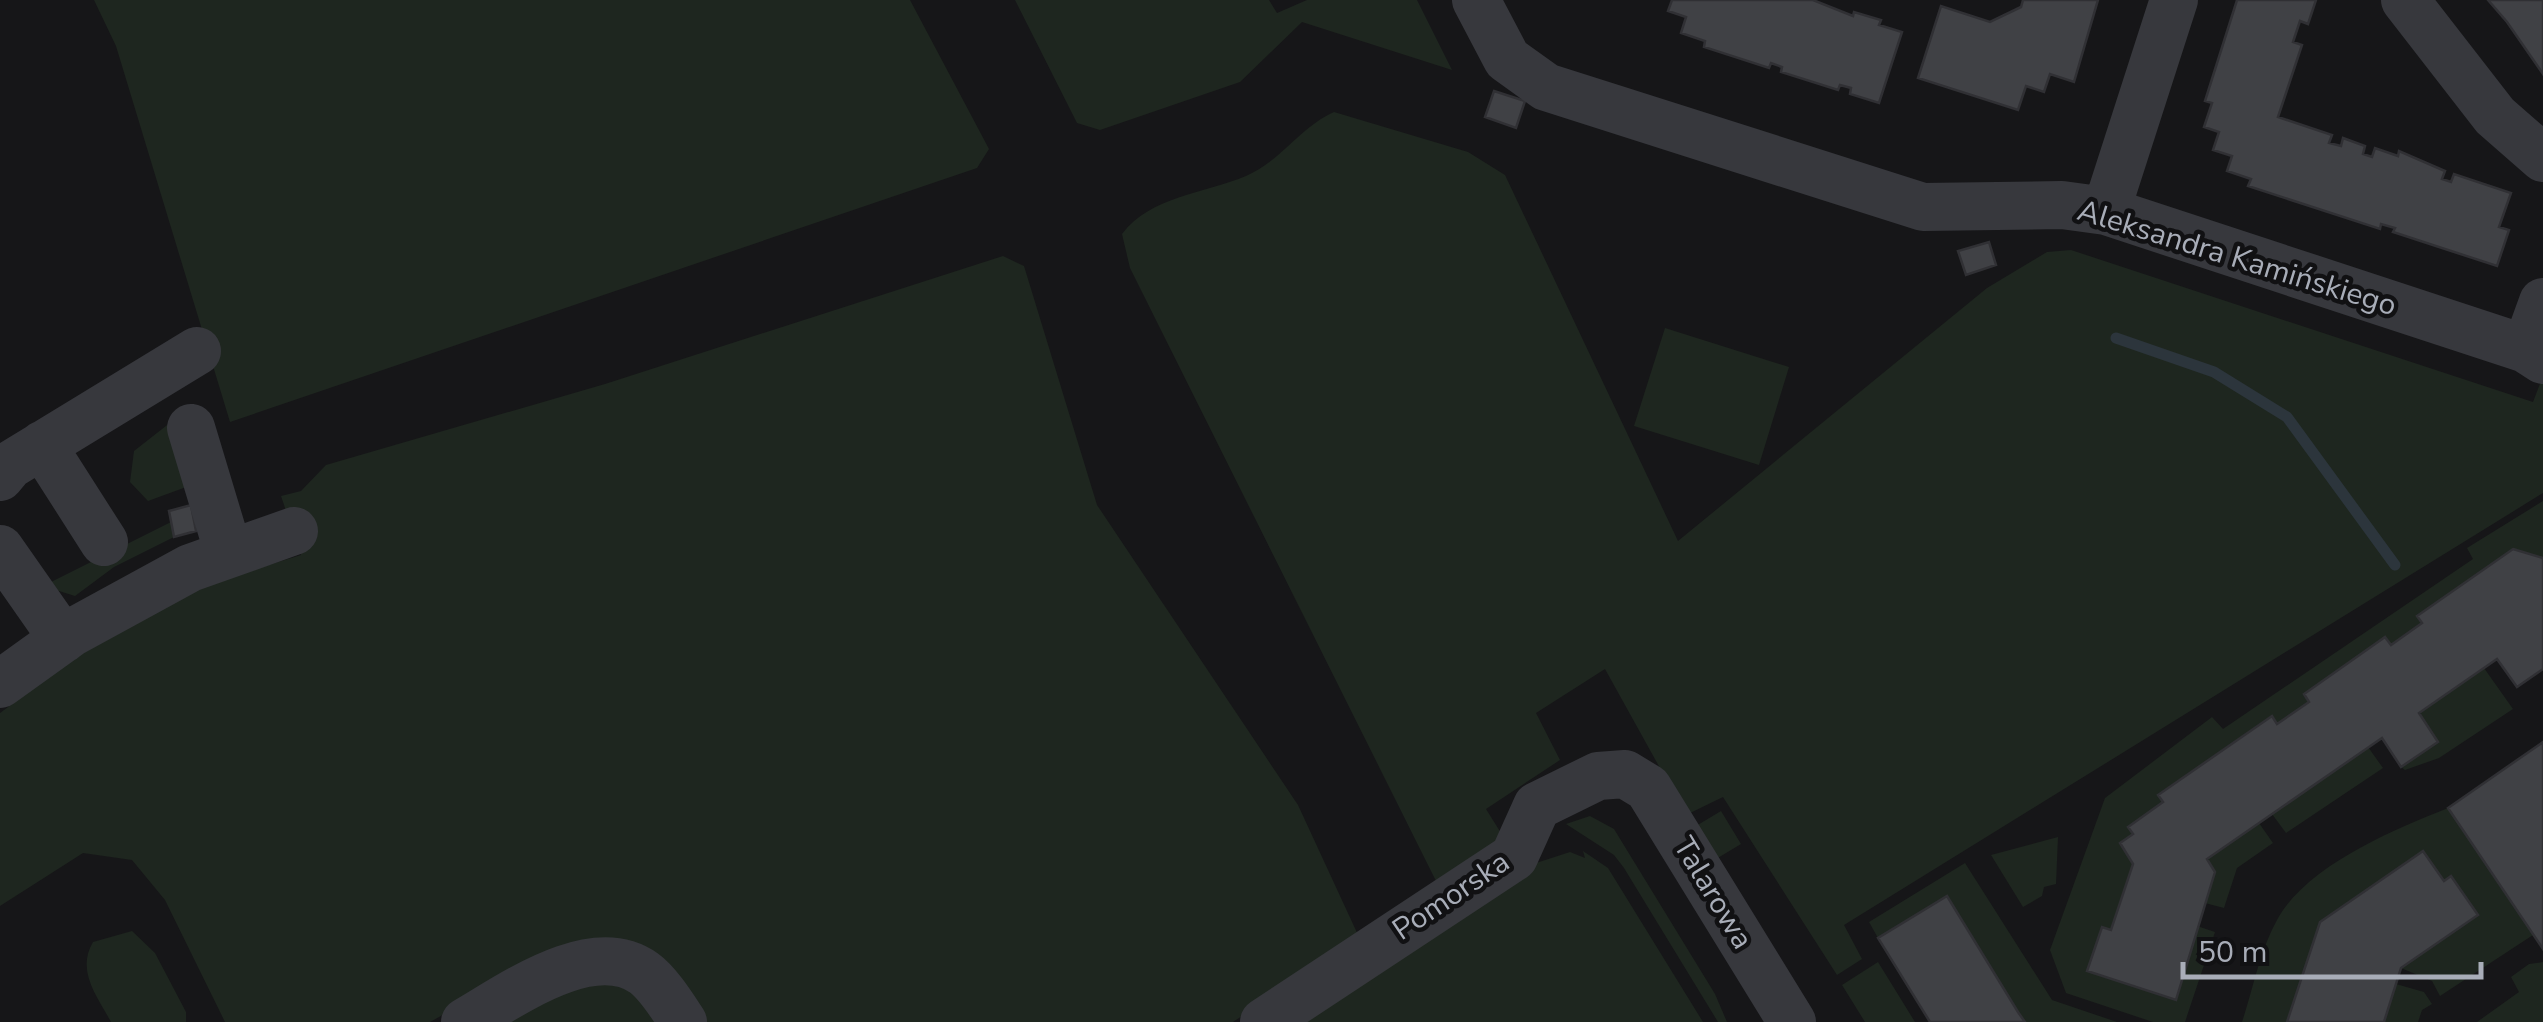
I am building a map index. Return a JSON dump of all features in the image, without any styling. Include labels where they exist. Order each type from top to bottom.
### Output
[{"type":"street","name":"Aleksandra Kamińskiego","points":[[1476,0],[1507,59],[1546,87],[1923,207],[2062,205],[2106,211],[2535,355],[2543,302]]},
{"type":"street","points":[[2106,211],[2174,0]]},
{"type":"street","points":[[2405,0],[2495,116],[2543,158]]},
{"type":"street","points":[[0,477],[42,445],[197,351]]},
{"type":"street","points":[[191,428],[229,554]]},
{"type":"street","points":[[42,445],[104,542]]},
{"type":"street","points":[[0,684],[63,638],[190,568],[294,531]]},
{"type":"street","points":[[0,549],[63,638]]},
{"type":"street","name":"Pomorska","points":[[1264,1022],[1514,857],[1537,806],[1581,781],[1625,774]]},
{"type":"street","name":"Talarowa","points":[[1625,774],[1648,788],[1658,802],[1792,1022]]},
{"type":"street","points":[[465,1022],[543,976],[604,959],[644,972],[682,1022]]},
{"type":"shaded area","points":[[94,0],[910,0],[989,149],[977,168],[230,422],[116,46]]},
{"type":"shaded area","points":[[1015,0],[1269,0],[1277,13],[1307,0],[1417,0],[1452,70],[1302,22],[1240,82],[1100,130],[1077,123]]},
{"type":"shaded area","points":[[1334,112],[1468,152],[1505,175],[1678,541],[1987,288],[2047,252],[2071,250],[2533,402],[2543,376],[2543,493],[1844,925],[1862,959],[1837,975],[1723,797],[1686,815],[1605,669],[1536,713],[1560,760],[1486,809],[1506,841],[1438,885],[1130,268],[1122,234],[1148,211],[1258,170]]},
{"type":"shaded area","points":[[1003,256],[1024,266],[1097,505],[1298,805],[1359,937],[1233,1022],[701,1022],[690,1002],[538,962],[430,1022],[225,1022],[165,900],[132,860],[83,853],[0,906],[0,713],[76,657],[210,583],[301,555],[281,496],[301,491],[326,465],[605,384]]},
{"type":"shaded area","points":[[1665,328],[1789,367],[1759,465],[1634,426]]},
{"type":"shaded area","points":[[171,422],[189,486],[148,501],[130,482],[134,451]]},
{"type":"shaded area","points":[[2543,501],[2543,558],[2391,645],[2385,638],[2304,694],[2309,702],[2277,724],[2271,716],[2158,794],[2163,802],[2129,826],[2133,834],[2120,844],[2133,864],[2111,930],[2102,927],[2087,970],[2197,926],[2215,932],[2185,1022],[2153,1022],[2066,993],[2050,950],[2105,798],[2212,717],[2223,729],[2473,559],[2467,548]]},
{"type":"shaded area","points":[[171,522],[174,537],[114,567],[75,596],[43,586]]},
{"type":"shaded area","points":[[2484,668],[2513,709],[2439,758],[2405,770],[2401,767],[2438,742],[2419,713]]},
{"type":"shaded area","points":[[2368,747],[2383,768],[2286,833],[2272,814]]},
{"type":"shaded area","points":[[2448,808],[2533,935],[2440,996],[2432,981],[2401,968],[2477,915],[2451,877],[2444,881],[2423,851],[2320,922],[2287,1022],[2242,1022],[2266,944],[2290,901],[2308,883],[2353,852]]},
{"type":"shaded area","points":[[1721,811],[1741,844],[1716,859],[1696,826]]},
{"type":"shaded area","points":[[1590,816],[1614,829],[1715,994],[1727,1022],[1718,1022],[1614,855],[1566,824]]},
{"type":"shaded area","points":[[2259,823],[2273,843],[2237,868],[2224,908],[2205,903],[2207,859]]},
{"type":"shaded area","points":[[2058,837],[2056,884],[2044,887],[2042,896],[2023,907],[1991,855]]},
{"type":"shaded area","points":[[1583,851],[1608,868],[1703,1022],[1286,1022],[1533,864],[1570,852],[1585,858]]},
{"type":"shaded area","points":[[1965,863],[2052,1000],[2117,1022],[2025,1022],[1947,896],[1878,938],[1869,922]]},
{"type":"shaded area","points":[[132,931],[155,953],[186,1012],[186,1022],[111,1022],[90,983],[88,953],[93,942]]},
{"type":"shaded area","points":[[1878,962],[1915,1022],[1865,1022],[1842,985]]},
{"type":"shaded area","points":[[2543,962],[2543,1022],[2477,1022],[2519,992],[2511,977],[2529,964]]},
{"type":"shaded area","points":[[602,982],[630,990],[665,1022],[503,1022],[551,993]]},
{"type":"shaded area","points":[[2396,984],[2424,992],[2432,1004],[2422,1010],[2418,1022],[2384,1022]]},
{"type":"building","points":[[1672,0],[1813,0],[1853,16],[1854,12],[1881,20],[1879,25],[1902,32],[1879,103],[1850,94],[1851,88],[1840,85],[1838,90],[1781,72],[1782,67],[1771,63],[1769,68],[1704,47],[1705,41],[1681,33],[1686,17],[1668,11]]},
{"type":"building","points":[[2023,0],[2098,0],[2074,82],[2050,74],[2044,92],[2026,86],[2018,110],[1918,78],[1941,6],[1990,22],[2021,7]]},
{"type":"building","points":[[2237,0],[2316,0],[2308,24],[2300,21],[2293,42],[2302,45],[2278,117],[2332,135],[2329,143],[2341,146],[2343,138],[2365,146],[2363,154],[2372,157],[2375,148],[2398,156],[2399,151],[2445,171],[2442,179],[2451,182],[2454,174],[2511,193],[2499,227],[2509,230],[2497,266],[2393,232],[2395,228],[2381,224],[2380,229],[2248,186],[2251,179],[2227,171],[2232,156],[2213,150],[2219,132],[2204,127],[2212,103],[2205,101]]},
{"type":"building","points":[[2488,0],[2543,0],[2543,74],[2507,22]]},
{"type":"building","points":[[1494,91],[1525,101],[1516,128],[1485,117]]},
{"type":"building","points":[[1989,242],[1996,265],[1966,275],[1958,251]]},
{"type":"building","points":[[191,505],[196,531],[174,537],[169,511]]},
{"type":"building","points":[[2513,549],[2543,558],[2543,669],[2517,687],[2497,659],[2419,713],[2438,742],[2401,767],[2382,738],[2207,859],[2215,872],[2176,1000],[2087,971],[2102,927],[2111,930],[2133,864],[2120,843],[2133,834],[2128,827],[2163,802],[2158,795],[2272,716],[2277,724],[2309,702],[2304,694],[2385,637],[2391,645],[2422,623],[2417,616]]},
{"type":"building","points":[[2543,742],[2543,949],[2448,808]]},
{"type":"building","points":[[2423,851],[2444,881],[2451,876],[2478,915],[2401,968],[2384,1022],[2287,1022],[2320,922]]},
{"type":"building","points":[[1947,896],[2025,1022],[1930,1022],[1878,938]]},
{"type":"waterway","points":[[2116,338],[2214,372],[2287,417],[2395,565]]}]
